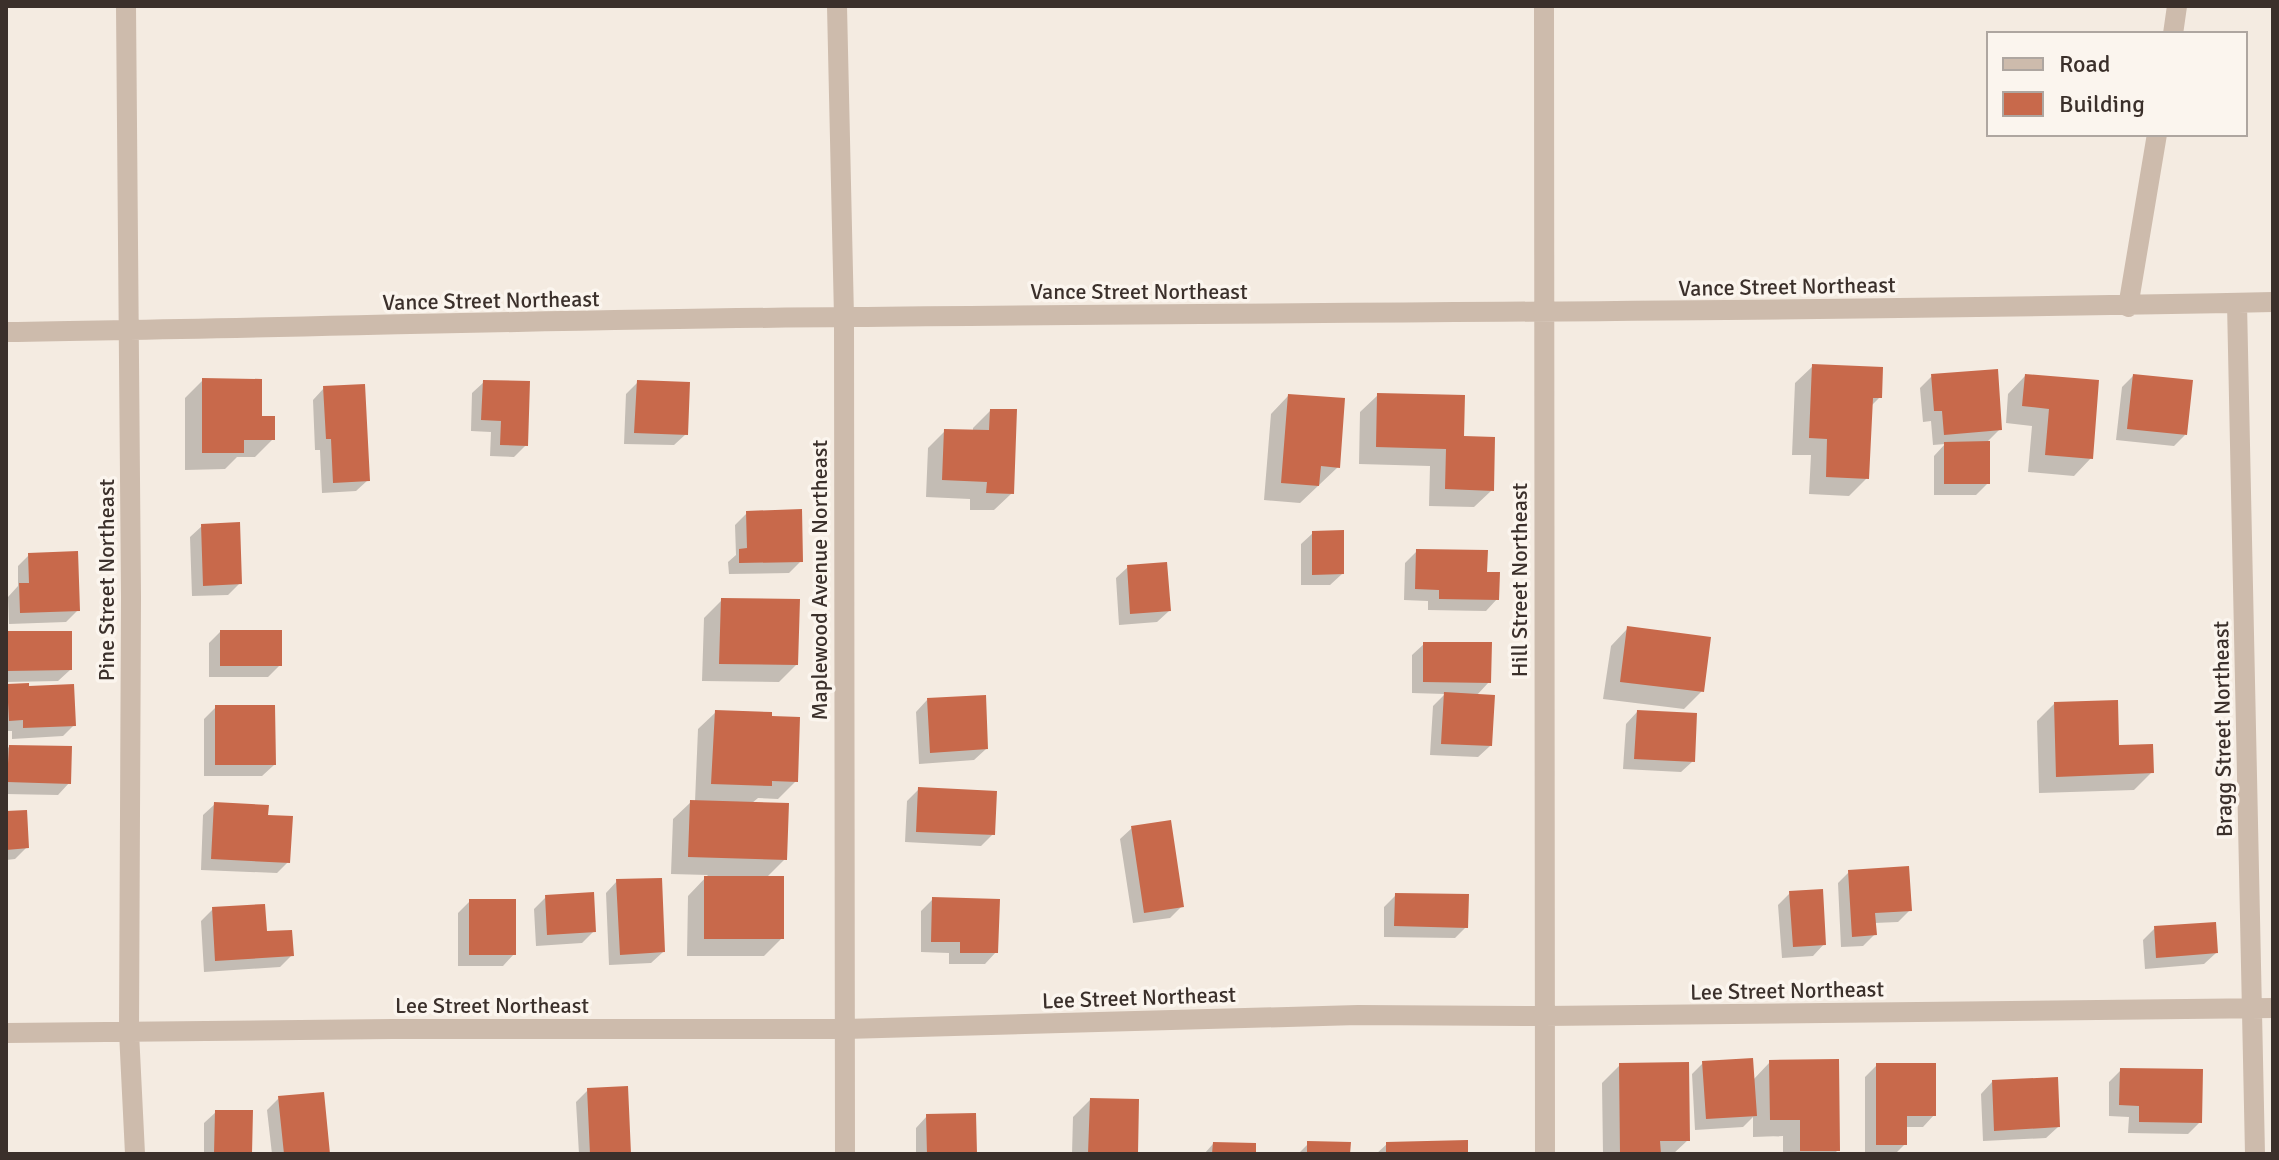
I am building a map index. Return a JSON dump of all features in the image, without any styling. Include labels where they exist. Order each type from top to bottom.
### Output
[{"type":"street","name":"Pine Street Northeast","points":[[126,6],[131,597],[129,1032],[135,1154]]},
{"type":"street","name":"Maplewood Avenue Northeast","points":[[837,6],[844,317],[845,1154]]},
{"type":"street","name":"Hill Street Northeast","points":[[1544,6],[1545,1154]]},
{"type":"street","points":[[2173,32],[2177,6]]},
{"type":"street","points":[[2128,307],[2157,136]]},
{"type":"street","name":"Vance Street Northeast","points":[[6,332],[844,317],[2128,307],[2273,302]]},
{"type":"street","name":"Bragg Street Northeast","points":[[2237,303],[2255,1154]]},
{"type":"street","name":"Lee Street Northeast","points":[[6,1033],[845,1029],[1358,1015],[1545,1016],[2273,1008]]},
{"type":"building","points":[[1812,364],[1883,367],[1882,398],[1873,398],[1869,479],[1826,477],[1827,439],[1809,438]]},
{"type":"building","points":[[1998,369],[2002,430],[1944,435],[1942,411],[1934,411],[1931,374]]},
{"type":"building","points":[[2025,374],[2099,380],[2093,459],[2045,455],[2049,409],[2022,406]]},
{"type":"building","points":[[2133,374],[2193,380],[2187,435],[2127,429]]},
{"type":"building","points":[[202,378],[262,379],[262,416],[275,416],[275,440],[244,440],[244,453],[202,453]]},
{"type":"building","points":[[483,380],[530,381],[528,446],[500,445],[501,421],[481,420]]},
{"type":"building","points":[[637,380],[690,382],[688,435],[634,433]]},
{"type":"building","points":[[365,384],[370,481],[333,483],[331,439],[326,439],[323,386]]},
{"type":"building","points":[[1377,393],[1465,395],[1464,436],[1495,437],[1494,491],[1445,489],[1446,449],[1376,447]]},
{"type":"building","points":[[1288,394],[1345,398],[1340,468],[1321,466],[1319,486],[1281,483]]},
{"type":"building","points":[[990,409],[1017,409],[1014,494],[986,493],[987,482],[942,480],[944,429],[989,430]]},
{"type":"building","points":[[1990,441],[1990,484],[1944,484],[1944,442]]},
{"type":"building","points":[[802,509],[803,562],[739,563],[739,549],[747,548],[746,511]]},
{"type":"building","points":[[240,522],[242,584],[203,586],[201,524]]},
{"type":"building","points":[[1344,530],[1344,574],[1312,575],[1312,531]]},
{"type":"building","points":[[1416,549],[1488,550],[1487,572],[1500,572],[1499,600],[1439,599],[1439,590],[1415,589]]},
{"type":"building","points":[[78,551],[80,611],[20,613],[19,583],[29,583],[28,553]]},
{"type":"building","points":[[1167,562],[1171,611],[1130,614],[1127,565]]},
{"type":"building","points":[[721,598],[800,599],[798,665],[719,664]]},
{"type":"building","points":[[1627,626],[1711,637],[1704,692],[1620,682]]},
{"type":"building","points":[[220,630],[282,630],[282,666],[220,666]]},
{"type":"building","points":[[6,631],[72,631],[72,670],[6,671]]},
{"type":"building","points":[[1423,642],[1492,642],[1491,683],[1423,682]]},
{"type":"building","points":[[29,683],[29,686],[74,684],[76,726],[23,728],[23,720],[9,721],[7,684]]},
{"type":"building","points":[[1444,692],[1495,695],[1492,746],[1441,744]]},
{"type":"building","points":[[986,695],[988,749],[930,753],[927,698]]},
{"type":"building","points":[[2118,700],[2119,745],[2153,744],[2154,773],[2056,777],[2054,702]]},
{"type":"building","points":[[215,705],[275,705],[276,765],[215,765]]},
{"type":"building","points":[[715,710],[772,712],[772,716],[800,717],[798,782],[772,781],[772,786],[711,784]]},
{"type":"building","points":[[1637,710],[1697,713],[1695,762],[1634,759]]},
{"type":"building","points":[[9,745],[72,746],[71,784],[7,782]]},
{"type":"building","points":[[918,787],[997,791],[995,835],[916,832]]},
{"type":"building","points":[[690,800],[789,803],[787,860],[688,857]]},
{"type":"building","points":[[214,802],[269,805],[268,815],[293,816],[290,863],[211,859]]},
{"type":"building","points":[[27,810],[29,848],[6,850],[6,811]]},
{"type":"building","points":[[1171,820],[1184,907],[1144,913],[1131,826]]},
{"type":"building","points":[[1909,866],[1912,911],[1875,913],[1877,935],[1852,937],[1848,870]]},
{"type":"building","points":[[704,876],[784,876],[784,939],[704,939]]},
{"type":"building","points":[[662,878],[665,952],[620,955],[616,879]]},
{"type":"building","points":[[1823,889],[1826,945],[1793,947],[1789,891]]},
{"type":"building","points":[[594,892],[596,932],[547,935],[545,895]]},
{"type":"building","points":[[1395,893],[1469,894],[1468,928],[1394,926]]},
{"type":"building","points":[[932,897],[1000,899],[998,953],[960,953],[960,942],[931,942]]},
{"type":"building","points":[[469,899],[516,899],[516,955],[469,955]]},
{"type":"building","points":[[265,904],[267,931],[292,930],[294,956],[215,961],[212,907]]},
{"type":"building","points":[[2216,922],[2218,953],[2156,958],[2154,926]]},
{"type":"building","points":[[1753,1058],[1757,1116],[1706,1119],[1702,1061]]},
{"type":"building","points":[[1839,1059],[1840,1151],[1800,1151],[1800,1120],[1770,1120],[1769,1060]]},
{"type":"building","points":[[1689,1062],[1690,1141],[1660,1141],[1661,1154],[1620,1154],[1619,1063]]},
{"type":"building","points":[[1876,1063],[1936,1063],[1936,1116],[1907,1116],[1907,1145],[1876,1145]]},
{"type":"building","points":[[2120,1068],[2203,1069],[2202,1123],[2139,1122],[2139,1106],[2119,1105]]},
{"type":"building","points":[[2058,1077],[2060,1127],[1994,1131],[1992,1080]]},
{"type":"building","points":[[628,1086],[631,1154],[590,1154],[587,1088]]},
{"type":"building","points":[[324,1092],[330,1154],[284,1154],[278,1096]]},
{"type":"building","points":[[1090,1098],[1139,1099],[1138,1154],[1088,1154]]},
{"type":"building","points":[[215,1110],[253,1110],[252,1154],[214,1154]]},
{"type":"building","points":[[976,1113],[977,1154],[927,1154],[926,1114]]},
{"type":"building","points":[[1468,1140],[1468,1154],[1386,1154],[1386,1142]]},
{"type":"building","points":[[1307,1141],[1351,1142],[1350,1154],[1307,1154]]},
{"type":"building","points":[[1213,1142],[1256,1143],[1256,1154],[1212,1154]]}]
